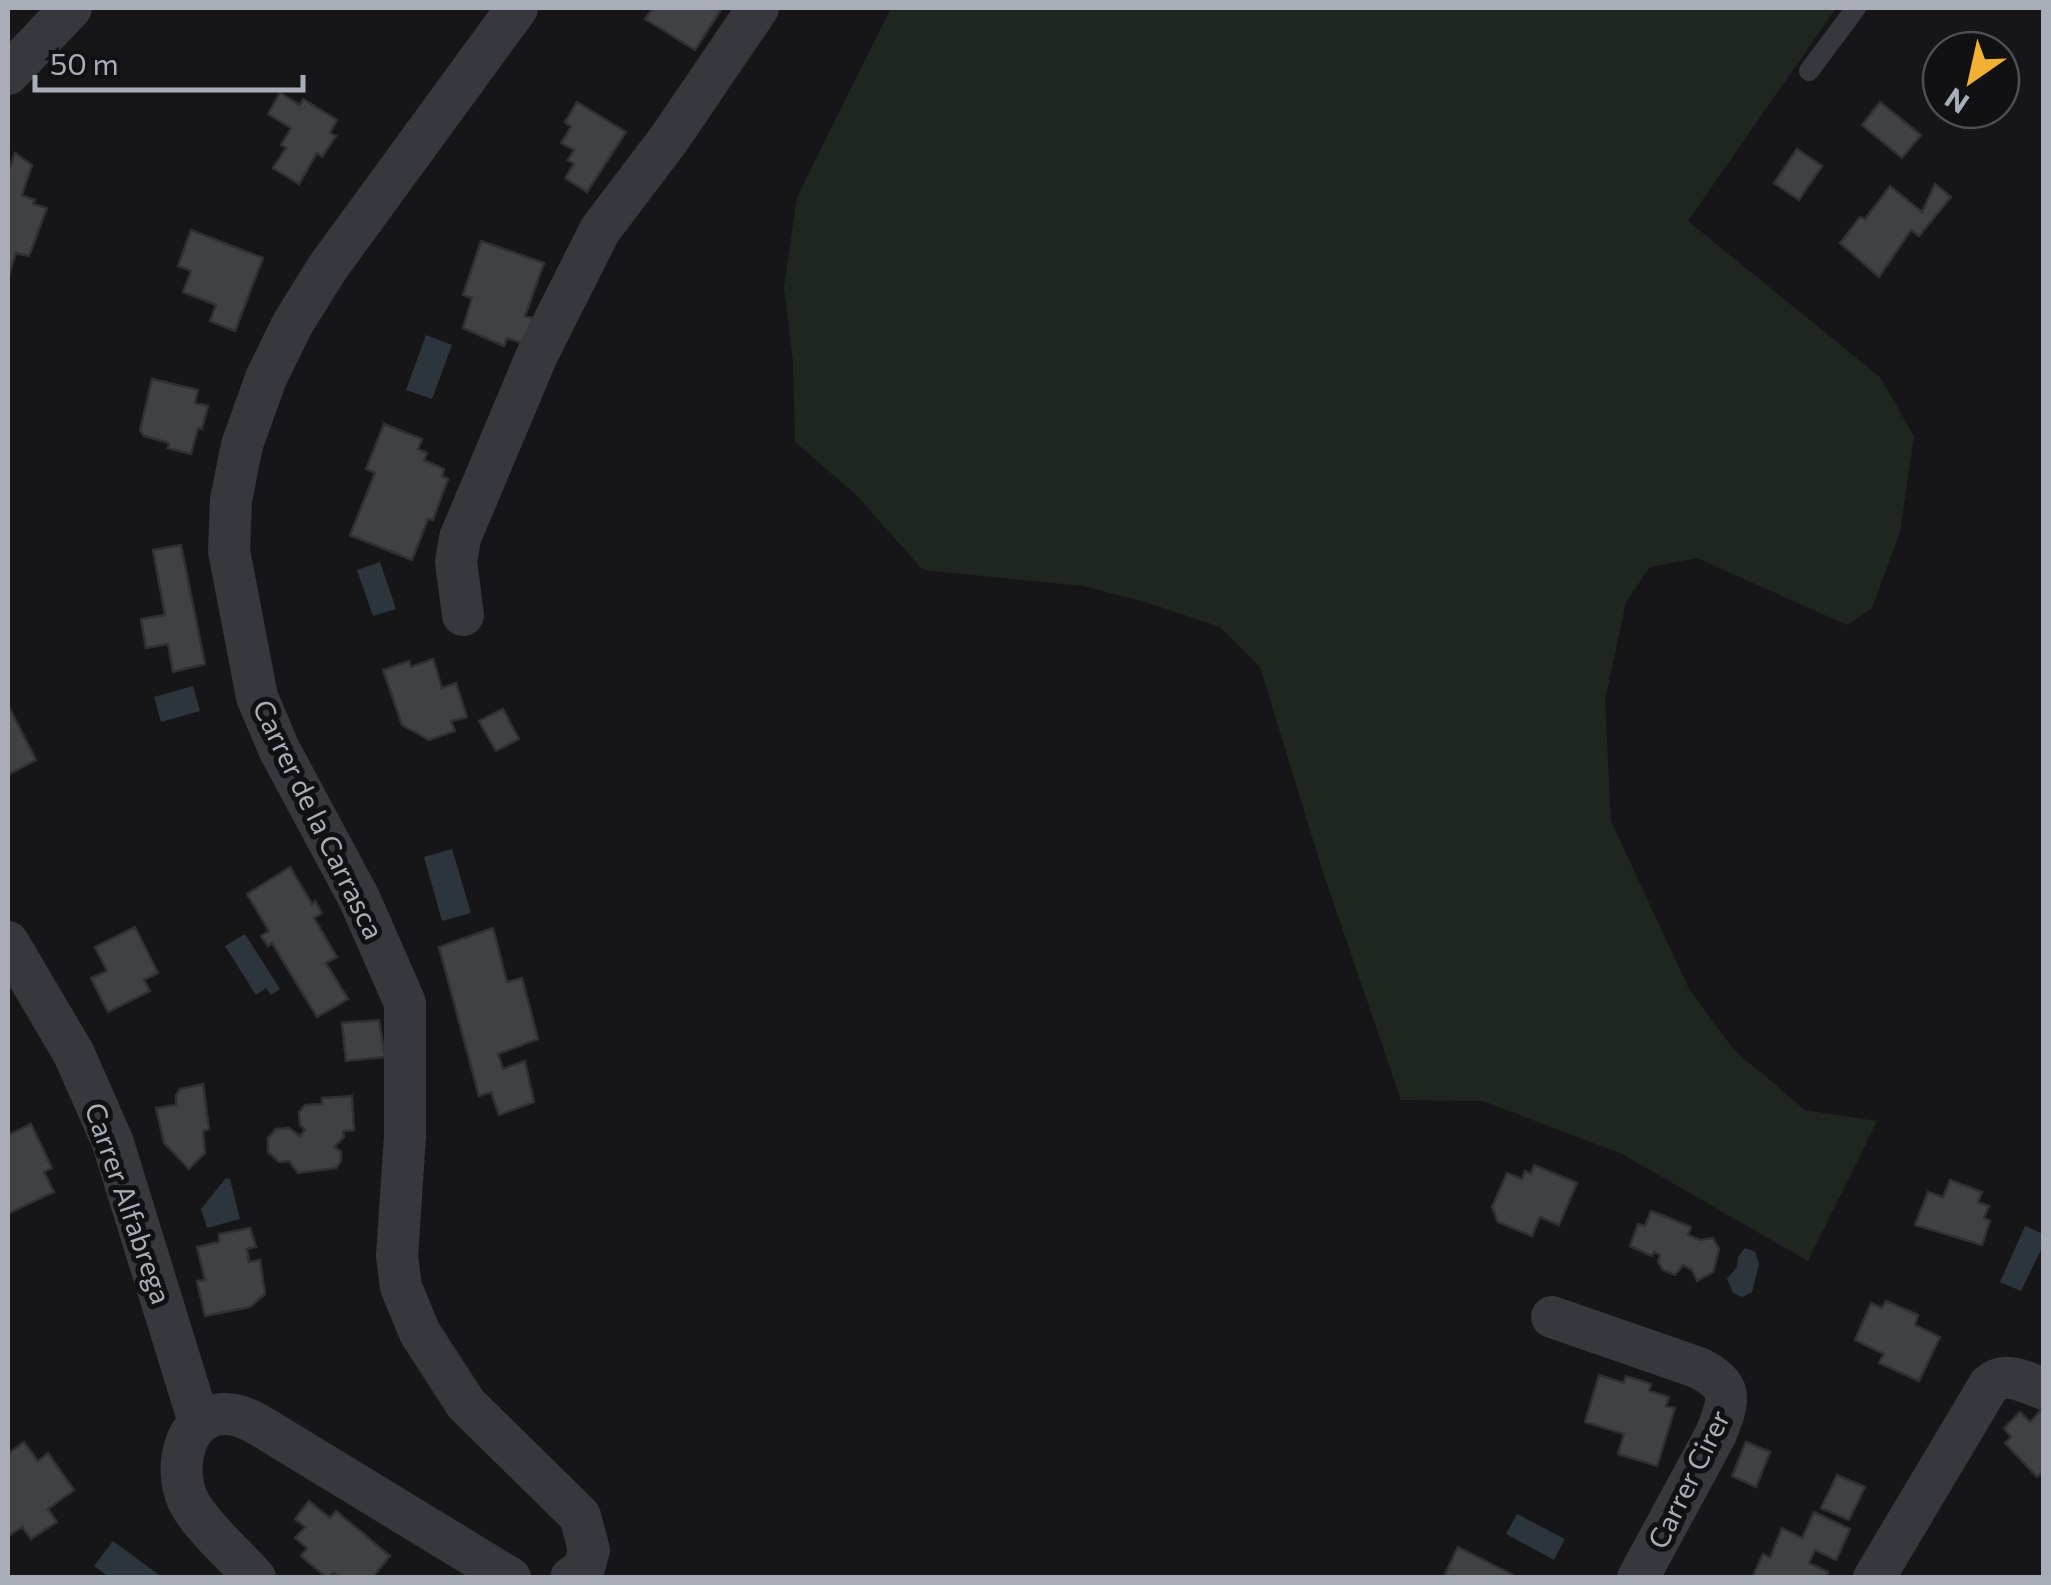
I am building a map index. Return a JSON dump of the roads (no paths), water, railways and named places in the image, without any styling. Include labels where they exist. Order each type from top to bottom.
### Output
[{"type":"street","points":[[8,74],[71,8]]},
{"type":"street","name":"Carrer de la Carrasca","points":[[516,8],[328,267],[293,324],[266,378],[242,445],[231,500],[229,551],[257,697],[278,748],[360,898],[406,1003],[405,1136],[397,1256],[400,1287],[420,1333],[466,1404],[580,1516],[589,1550],[584,1568],[572,1578]]},
{"type":"street","points":[[463,615],[456,562],[460,538],[564,298],[600,230],[669,140],[758,8]]},
{"type":"street","name":"Carrer Alfabrega","points":[[8,942],[74,1054],[113,1143],[199,1422]]},
{"type":"street","name":"Carrer Cirer","points":[[1552,1316],[1699,1368],[1721,1380],[1726,1391],[1724,1414],[1716,1434],[1638,1578]]},
{"type":"street","points":[[1874,1578],[1989,1385],[1997,1378],[2011,1377],[2044,1390]]},
{"type":"street","points":[[254,1578],[191,1506],[184,1486],[182,1456],[199,1422],[226,1414],[250,1420],[510,1578]]},
{"type":"lane","points":[[1809,71],[1856,8]]}]
